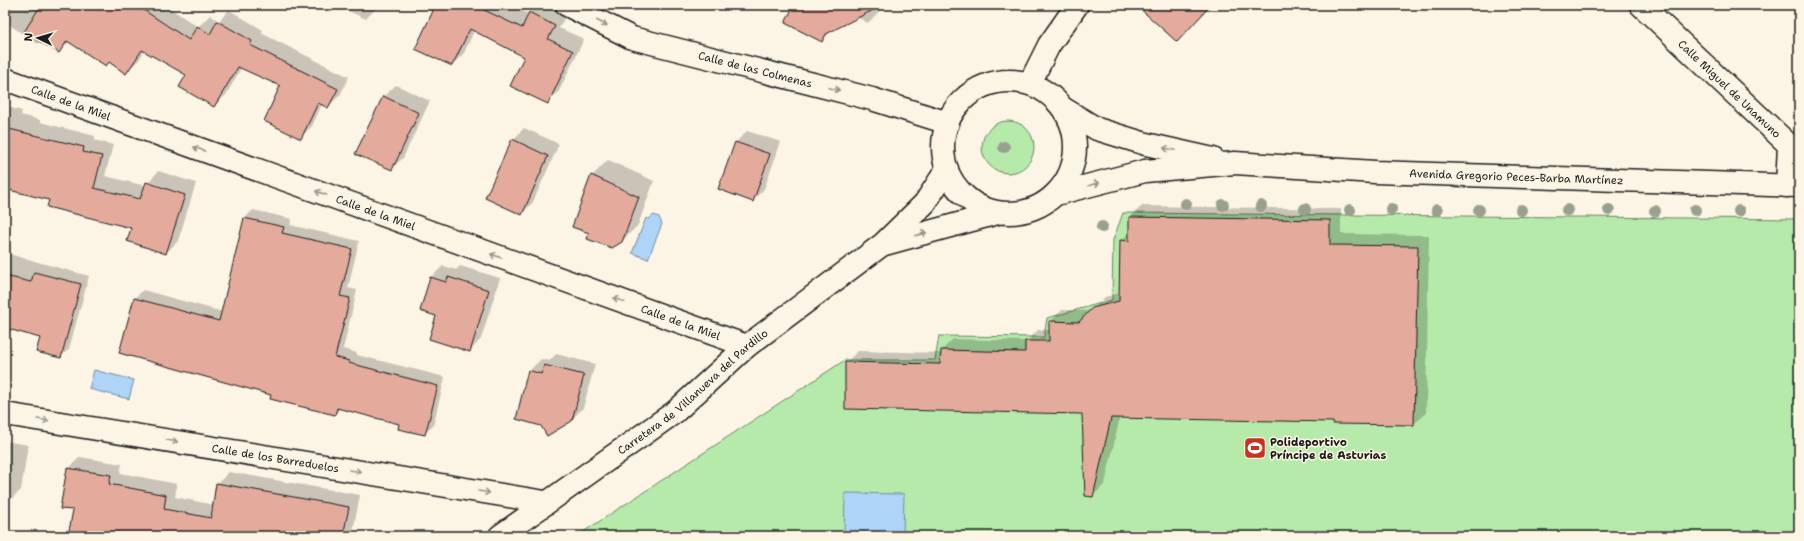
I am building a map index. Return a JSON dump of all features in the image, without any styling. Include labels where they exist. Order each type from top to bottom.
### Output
[{"type":"street","name":"Calle de las Colmenas","points":[[567,5],[632,38],[872,99],[948,122]]},
{"type":"street","points":[[1030,84],[1049,45],[1077,5]]},
{"type":"street","name":"Calle Miguel de Unamuno","points":[[1641,5],[1789,145],[1793,186]]},
{"type":"street","name":"Calle de la Miel","points":[[5,79],[747,346]]},
{"type":"street","points":[[1010,80],[1030,84],[1049,93],[1064,109],[1072,125],[1076,144],[1074,162],[1067,180],[1056,194],[1044,204],[1029,211],[1013,213],[998,212],[972,202],[953,181],[947,169],[943,146],[948,122],[958,105],[972,92],[991,83],[1010,80]]},
{"type":"street","name":"Avenida Gregorio Peces-Barba Martínez","points":[[1064,109],[1097,129],[1146,144],[1235,163],[1375,172],[1793,186]]},
{"type":"street","name":"Avenida Gregorio Peces-Barba Martínez","points":[[1056,194],[1145,171],[1235,163]]},
{"type":"street","name":"Carretera de Villanueva del Pardillo","points":[[500,536],[675,412],[747,346],[883,244],[925,203],[947,169]]},
{"type":"street","name":"Carretera de Villanueva del Pardillo","points":[[883,244],[998,212]]},
{"type":"street","name":"Calle de los Barreduelos","points":[[5,414],[546,502]]},
{"type":"green space","points":[[1003,121],[1013,121],[1022,125],[1030,133],[1034,142],[1034,152],[1030,161],[1022,169],[1013,173],[1003,173],[994,169],[986,161],[982,152],[982,142],[986,133],[994,125]]},
{"type":"green space","name":"Polideportivo Príncipe de Asturias","points":[[1123,213],[1799,219],[1799,536],[577,536],[845,360],[935,360],[939,336],[1044,337],[1047,318],[1112,300],[1113,240]]},
{"type":"water","points":[[654,215],[659,217],[662,224],[648,259],[632,253],[646,218],[649,219]]},
{"type":"water","points":[[94,370],[134,380],[129,399],[89,389]]},
{"type":"water","points":[[845,493],[904,494],[903,536],[844,536]]},
{"type":"building","points":[[41,5],[136,5],[189,40],[197,26],[210,34],[217,21],[252,41],[250,45],[338,89],[328,108],[318,103],[301,139],[264,121],[280,86],[238,67],[214,107],[179,87],[186,75],[142,50],[126,74],[109,62],[106,66],[67,41],[59,53],[24,32]]},
{"type":"building","points":[[426,5],[481,5],[480,8],[522,28],[529,12],[555,26],[548,39],[573,51],[548,104],[510,86],[524,57],[470,29],[452,66],[415,49],[433,11],[425,7]]},
{"type":"building","points":[[794,5],[883,5],[826,34],[822,42],[785,23]]},
{"type":"building","points":[[1136,5],[1211,5],[1177,42]]},
{"type":"building","points":[[383,96],[419,113],[392,170],[355,154]]},
{"type":"building","points":[[5,128],[84,147],[83,152],[102,156],[94,188],[140,199],[146,182],[185,195],[166,254],[127,241],[131,228],[47,207],[49,200],[5,189]]},
{"type":"building","points":[[512,139],[548,156],[522,215],[485,198]]},
{"type":"building","points":[[735,142],[770,154],[753,202],[718,189]]},
{"type":"building","points":[[591,175],[639,197],[622,242],[612,248],[587,239],[589,233],[572,227]]},
{"type":"building","points":[[1129,217],[1330,220],[1330,245],[1418,246],[1414,425],[1111,418],[1093,497],[1085,496],[1082,414],[845,409],[845,362],[940,364],[941,350],[1025,352],[1025,341],[1049,341],[1049,321],[1079,322],[1092,308],[1119,301],[1120,240],[1129,241]]},
{"type":"building","points":[[244,218],[284,227],[282,233],[352,249],[340,296],[350,298],[335,357],[349,361],[349,363],[438,386],[425,435],[398,429],[399,424],[337,408],[335,415],[270,399],[271,395],[119,353],[134,298],[219,321]]},
{"type":"building","points":[[34,272],[81,284],[61,358],[36,352],[40,338],[5,328],[5,276],[31,282]]},
{"type":"building","points":[[430,277],[446,282],[448,277],[489,290],[470,352],[429,339],[436,316],[420,311]]},
{"type":"building","points":[[544,365],[584,375],[572,421],[547,436],[541,426],[516,419],[528,370],[541,374]]},
{"type":"building","points":[[67,468],[111,475],[109,484],[166,495],[164,509],[211,518],[216,483],[349,507],[343,536],[68,536],[73,510],[60,509]]},
{"type":"place","name":"Polideportivo Príncipe de Asturias","points":[[1255,448]]}]
